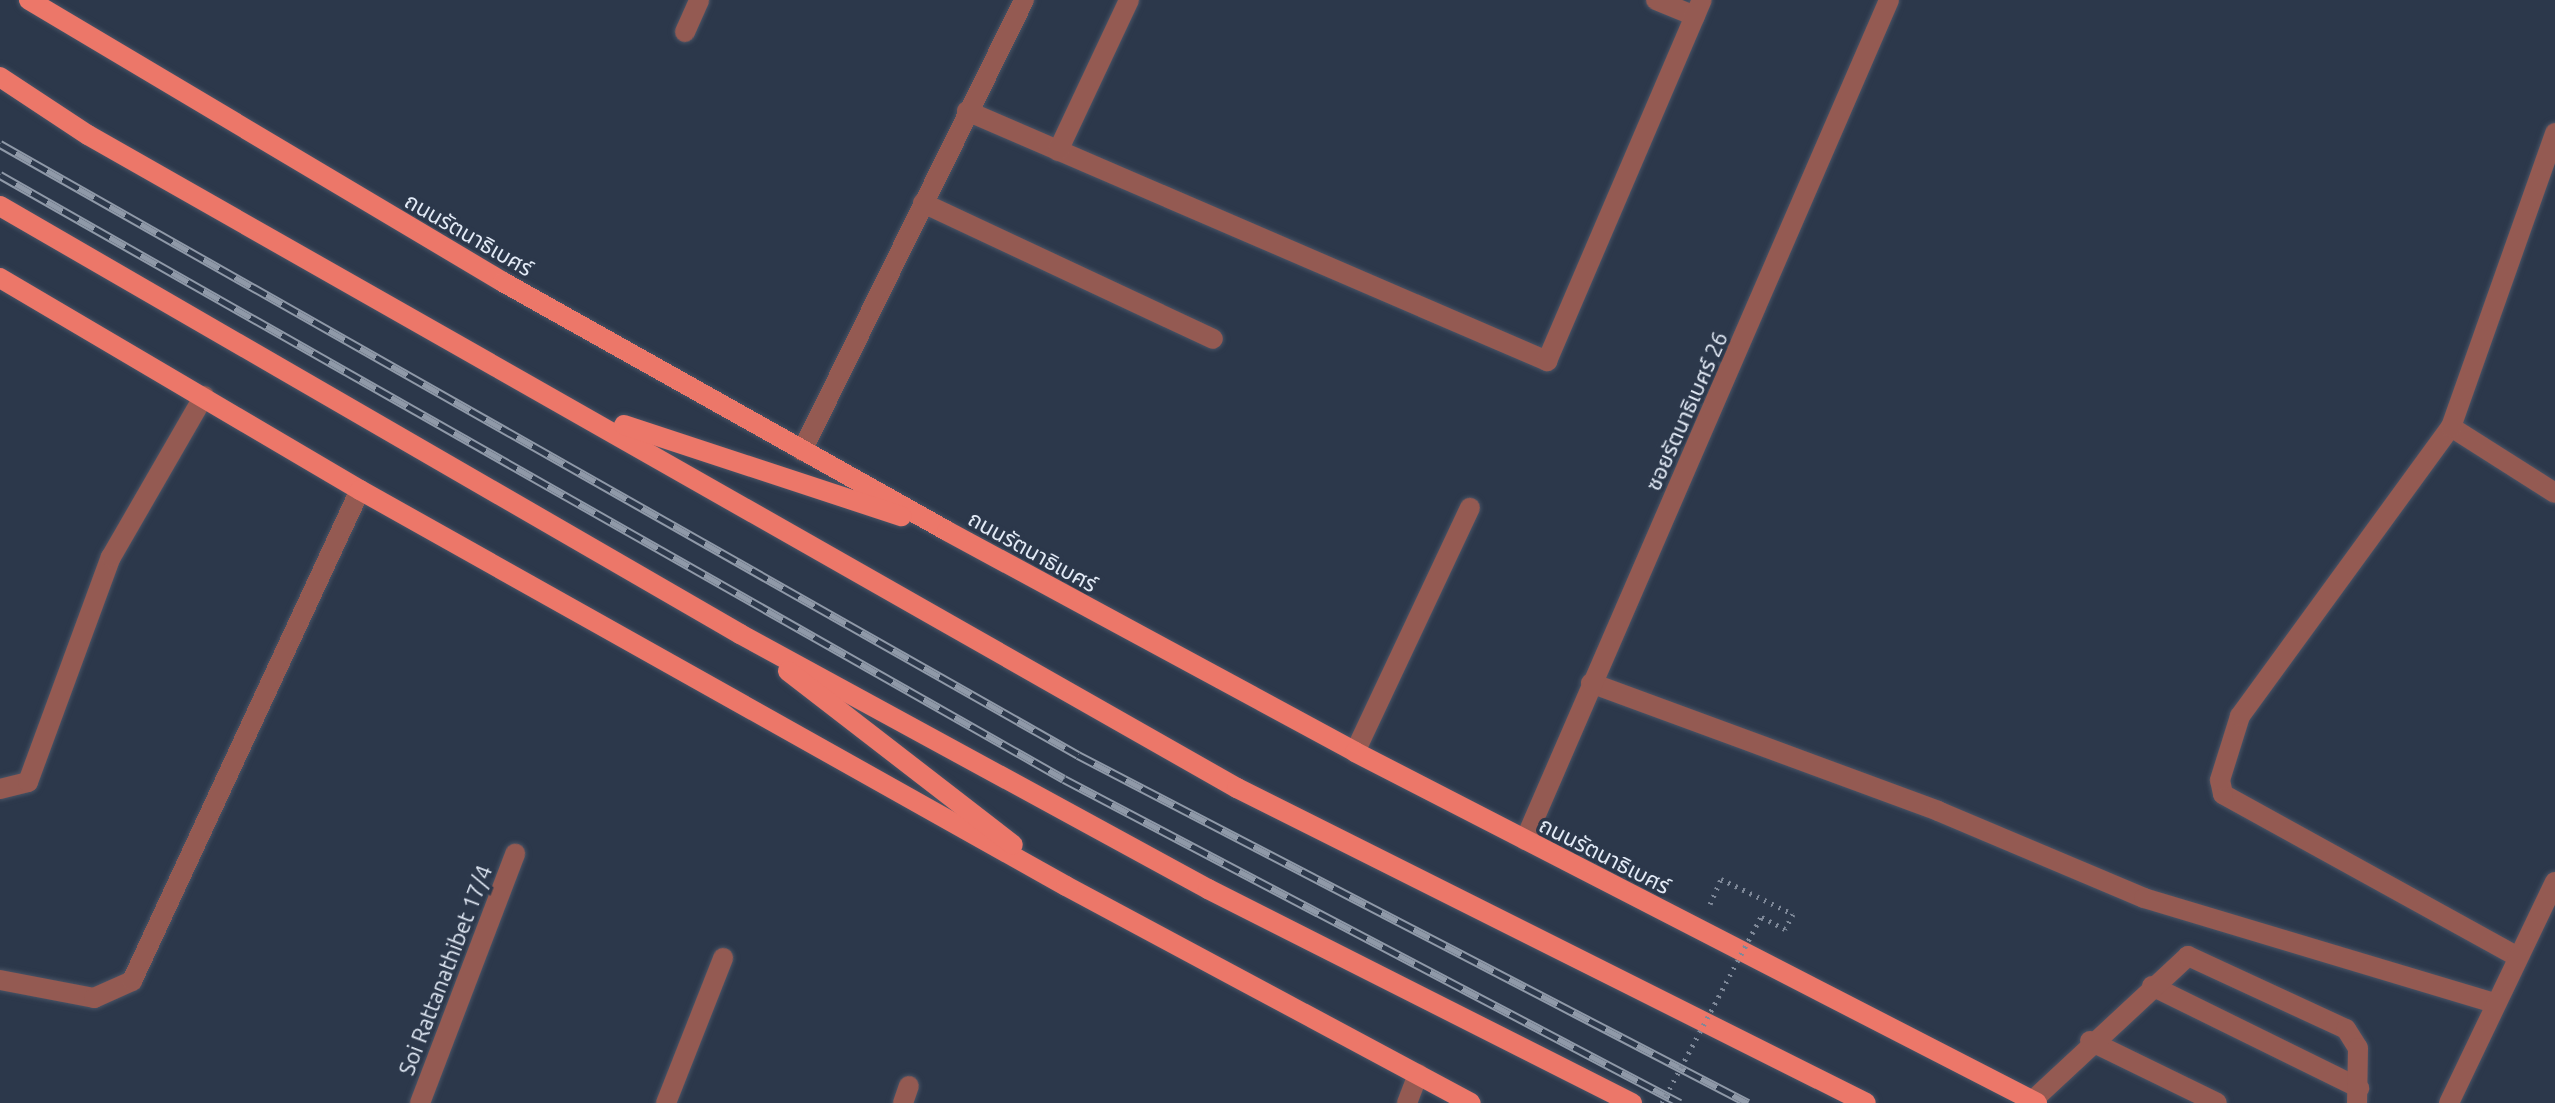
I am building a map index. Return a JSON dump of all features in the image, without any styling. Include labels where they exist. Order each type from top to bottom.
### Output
[{"type":"main road","name":"ถนนรัตนาธิเบศร์","points":[[29,0],[802,451],[947,531],[1355,752],[2034,1102]]},
{"type":"main road","points":[[0,77],[88,135],[582,411],[1237,788],[1866,1103]]},
{"type":"main road","points":[[0,206],[740,634],[1208,889],[1632,1103]]},
{"type":"main road","points":[[0,278],[360,490],[1066,886],[1471,1103]]},
{"type":"main road","points":[[582,411],[947,531]]},
{"type":"main road","points":[[740,634],[1066,886]]},
{"type":"street","points":[[685,32],[699,0]]},
{"type":"street","points":[[802,451],[1024,0]]},
{"type":"street","points":[[1058,151],[1129,0]]},
{"type":"street","points":[[967,111],[1547,361],[1699,8],[1656,0]]},
{"type":"street","name":"ซอยรัตนาธิเบศร์ 26","points":[[1525,840],[1889,0]]},
{"type":"street","points":[[2518,957],[2223,794],[2220,780],[2240,716],[2451,427],[2546,180],[2555,133]]},
{"type":"street","points":[[923,203],[1213,339]]},
{"type":"street","points":[[0,789],[28,782],[111,557],[204,396]]},
{"type":"street","points":[[2451,427],[2555,493]]},
{"type":"street","points":[[0,980],[94,998],[132,981],[360,490]]},
{"type":"street","points":[[1355,752],[1470,508]]},
{"type":"street","points":[[1591,683],[1938,811],[2144,898],[2495,1003]]},
{"type":"street","name":"Soi Rattanathibet 17/4","points":[[420,1103],[515,854]]},
{"type":"street","points":[[2449,1103],[2555,882]]},
{"type":"street","points":[[2034,1102],[2090,1041],[2152,986],[2188,956],[2346,1029],[2358,1048],[2358,1096],[2152,986]]},
{"type":"street","points":[[666,1103],[723,958]]},
{"type":"street","points":[[2090,1041],[2217,1103]]},
{"type":"street","points":[[1407,1103],[1418,1074]]},
{"type":"path","points":[[1662,1103],[1761,917],[1785,929],[1793,914],[1721,879]]},
{"type":"railway","points":[[0,144],[1078,755],[1748,1103]]},
{"type":"railway","points":[[0,175],[1064,779],[1680,1103]]}]
